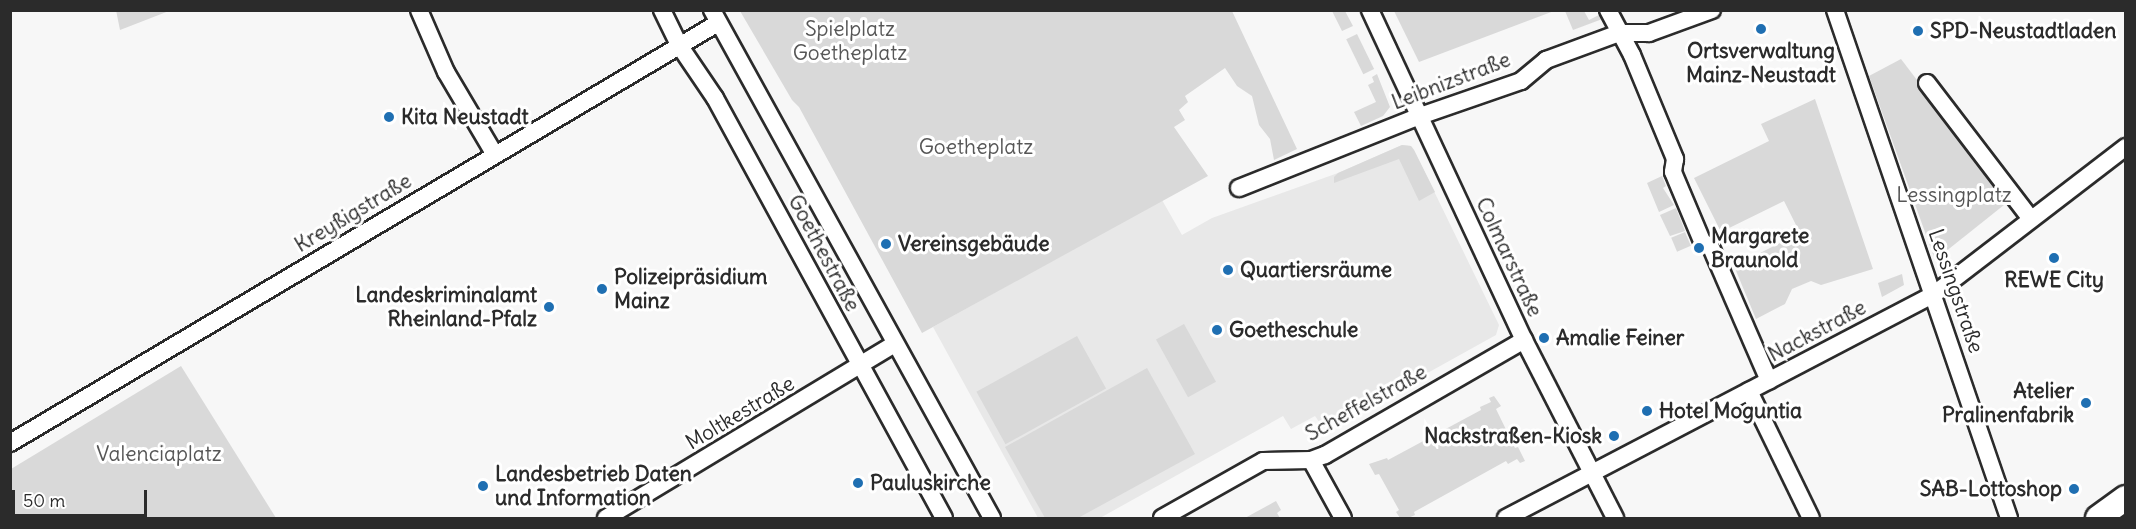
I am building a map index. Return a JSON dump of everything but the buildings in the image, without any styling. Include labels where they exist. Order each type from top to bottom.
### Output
[{"type":"street","points":[[419,10],[446,72],[495,155]]},
{"type":"street","name":"Goethestraße","points":[[662,10],[679,45],[715,98],[944,519]]},
{"type":"street","name":"Colmarstraße","points":[[1370,10],[1524,340],[1615,519]]},
{"type":"street","points":[[1608,10],[1632,55],[1673,154],[1675,159],[1673,172],[1702,241],[1710,244],[1769,381]]},
{"type":"street","name":"Leibnizstraße","points":[[1239,188],[1420,116],[1521,81],[1546,60],[1619,33],[1649,33],[1712,10]]},
{"type":"street","name":"Lessingstraße","points":[[1835,10],[2009,519]]},
{"type":"street","name":"Kreyßigstraße","points":[[10,443],[679,45],[715,17]]},
{"type":"street","name":"Goethestraße","points":[[715,17],[992,519]]},
{"type":"street","points":[[1927,83],[2031,219]]},
{"type":"street","name":"Nackstraße","points":[[1506,519],[1933,295],[2126,147]]},
{"type":"street","name":"Scheffelstraße","points":[[1162,519],[1263,460],[1311,460],[1524,340]]},
{"type":"street","name":"Moltkestraße","points":[[606,519],[895,344]]},
{"type":"street","points":[[1749,391],[1811,519]]},
{"type":"street","points":[[1311,460],[1343,519]]},
{"type":"street","points":[[2098,516],[2126,498]]},
{"type":"shaded area","name":"Goetheschule","points":[[1402,145],[1411,146],[1414,150],[1499,325],[1496,335],[1332,426],[1322,426],[1315,416],[1291,429],[1283,416],[1100,518],[1038,518],[933,327],[1162,200],[1182,235],[1212,218],[1338,173]]},
{"type":"green space","points":[[116,10],[169,10],[169,11],[120,30]]},
{"type":"green space","name":"Goetheplatz","points":[[740,11],[1232,11],[1297,149],[1274,160],[1270,139],[1259,125],[1252,96],[1237,86],[1225,68],[1185,96],[1188,102],[1179,110],[1185,120],[1174,127],[1208,176],[922,333],[799,107],[792,100]]},
{"type":"green space","points":[[1332,11],[1345,11],[1353,26],[1342,31]]},
{"type":"green space","points":[[1394,11],[1554,11],[1419,62]]},
{"type":"green space","points":[[1565,11],[1584,11],[1589,20],[1601,14],[1605,18],[1573,30]]},
{"type":"green space","points":[[1357,34],[1374,69],[1363,74],[1346,39]]},
{"type":"green space","name":"Lessingplatz","points":[[1901,59],[2009,201],[1935,260],[1869,76]]},
{"type":"green space","points":[[1377,74],[1390,107],[1383,116],[1361,126],[1354,112],[1376,102],[1368,85],[1374,82],[1372,77]]},
{"type":"green space","points":[[1815,99],[1873,269],[1821,285],[1811,281],[1792,289],[1785,304],[1756,319],[1734,266],[1800,233],[1784,201],[1721,232],[1694,178],[1769,141],[1761,124]]},
{"type":"green space","points":[[1402,145],[1411,146],[1414,150],[1435,192],[1419,201],[1399,159],[1334,183],[1334,177],[1338,173]]},
{"type":"green space","points":[[1662,176],[1666,186],[1663,188],[1674,205],[1659,212],[1647,183]]},
{"type":"green space","points":[[1676,208],[1685,231],[1670,236],[1660,215]]},
{"type":"green space","points":[[1685,232],[1691,246],[1677,252],[1671,238]]},
{"type":"green space","points":[[1902,274],[1904,285],[1882,297],[1878,283]]},
{"type":"green space","points":[[1184,324],[1216,382],[1188,397],[1156,340]]},
{"type":"green space","points":[[1077,336],[1106,388],[1006,444],[976,392]]},
{"type":"green space","name":"Valenciaplatz","points":[[181,366],[276,518],[11,518],[11,469]]},
{"type":"green space","points":[[1147,368],[1195,454],[1078,518],[1045,518],[1005,447]]},
{"type":"green space","points":[[1494,396],[1501,406],[1496,409],[1515,448],[1518,447],[1525,461],[1520,463],[1517,459],[1508,464],[1506,461],[1414,512],[1415,515],[1400,518],[1396,512],[1399,510],[1379,474],[1375,475],[1369,464],[1387,458],[1388,460],[1481,410],[1480,407],[1491,402],[1489,398]]},
{"type":"green space","points":[[1276,501],[1281,510],[1277,513],[1280,518],[1245,518]]},
{"type":"place","name":"Ortsverwaltung Mainz-Neustadt","points":[[1761,29]]},
{"type":"place","name":"SPD-Neustadtladen","points":[[1918,31]]},
{"type":"place","name":"Kita Neustadt","points":[[389,117]]},
{"type":"place","name":"Vereinsgebäude","points":[[886,244]]},
{"type":"place","name":"Margarete Braunold","points":[[1699,248]]},
{"type":"place","name":"REWE City","points":[[2054,258]]},
{"type":"place","name":"Quartiersräume","points":[[1228,270]]},
{"type":"place","name":"Polizeipräsidium Mainz","points":[[602,289]]},
{"type":"place","name":"Landeskriminalamt Rheinland-Pfalz","points":[[549,307]]},
{"type":"place","name":"Goetheschule","points":[[1217,330]]},
{"type":"place","name":"Amalie Feiner","points":[[1544,338]]},
{"type":"place","name":"Atelier Pralinenfabrik","points":[[2086,403]]},
{"type":"place","name":"Hotel Moguntia","points":[[1647,411]]},
{"type":"place","name":"Nackstraßen-Kiosk","points":[[1614,436]]},
{"type":"place","name":"Pauluskirche","points":[[858,483]]},
{"type":"place","name":"Landesbetrieb Daten und Information","points":[[483,486]]},
{"type":"place","name":"SAB-Lottoshop","points":[[2074,489]]},
{"type":"park label","name":"Spielplatz Goetheplatz","points":[[850,41]]}]
